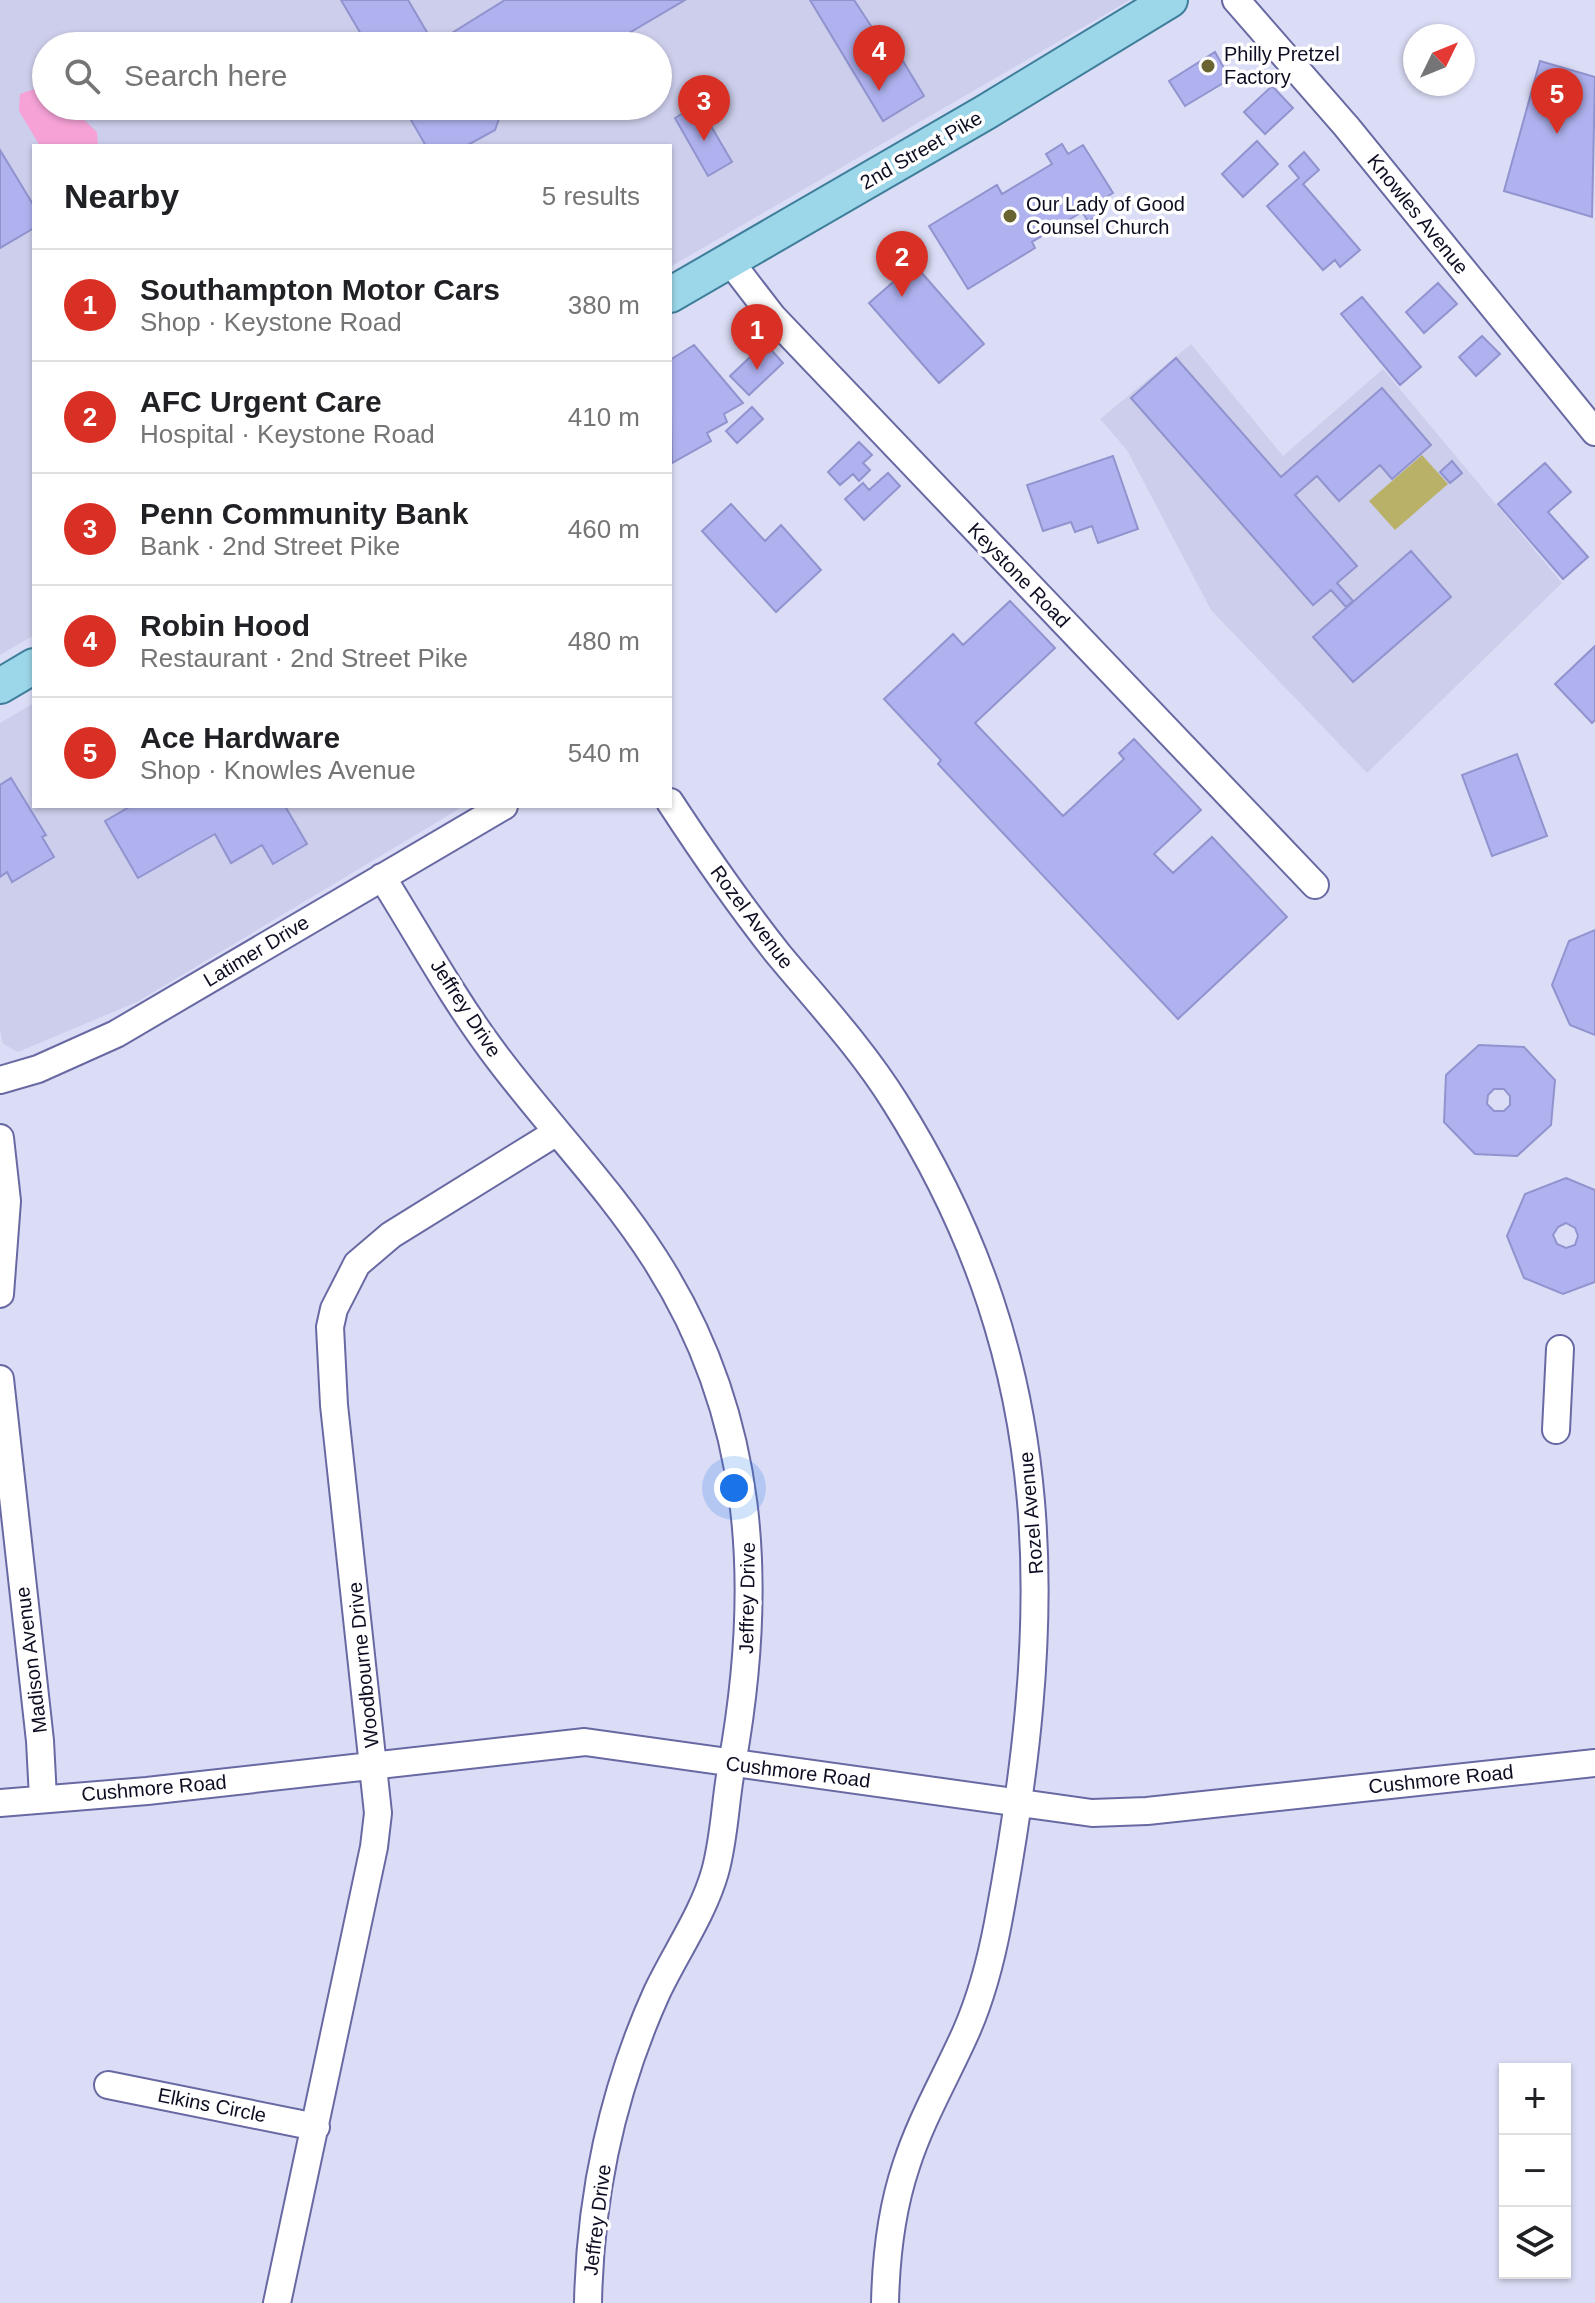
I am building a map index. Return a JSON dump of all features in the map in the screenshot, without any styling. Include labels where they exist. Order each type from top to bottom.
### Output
[{"type":"main road","name":"2nd Street Pike","points":[[672,294],[986,112],[1170,0]]},
{"type":"main road","points":[[0,686],[32,667]]},
{"type":"street","name":"Knowles Avenue","points":[[1236,0],[1346,126],[1595,432]]},
{"type":"street","name":"Keystone Road","points":[[729,260],[772,316],[1315,885]]},
{"type":"street","name":"Rozel Avenue","points":[[672,805],[745,912],[859,1051],[894,1100],[955,1211],[993,1309],[1019,1407],[1036,1524],[1034,1663],[998,1921],[980,1995],[917,2135],[897,2195],[887,2255],[885,2303]]},
{"type":"street","name":"Latimer Drive","points":[[0,1080],[38,1069],[116,1034],[501,808]]},
{"type":"street","name":"Jeffrey Drive","points":[[382,877],[490,1047],[636,1232],[670,1283],[710,1364],[729,1422],[749,1539],[751,1579],[739,1724],[725,1829],[714,1877],[657,1992],[631,2056],[613,2117],[593,2221],[588,2303]]},
{"type":"street","name":"Woodbourne Drive","points":[[277,2303],[374,1847],[378,1789],[334,1405],[330,1327],[334,1309],[357,1264],[379,1244],[557,1132]]},
{"type":"street","points":[[0,1138],[7,1201],[0,1294]]},
{"type":"street","points":[[1556,1430],[1560,1349]]},
{"type":"street","name":"Madison Avenue","points":[[0,1379],[5,1493],[40,1741],[43,1798]]},
{"type":"street","name":"Cushmore Road","points":[[0,1803],[147,1791],[585,1742],[1016,1802],[1119,1813],[1595,1763]]},
{"type":"street","name":"Elkins Circle","points":[[108,2085],[316,2127]]},
{"type":"shaded area","points":[[0,0],[1130,0],[672,266],[672,144],[32,144],[32,636],[0,655]]},
{"type":"shaded area","points":[[32,90],[32,120],[84,120],[97,132],[98,144],[39,144],[19,111],[20,94]]},
{"type":"shaded area","points":[[1191,344],[1283,456],[1383,369],[1562,583],[1367,773],[1211,610],[1127,450],[1100,419]]},
{"type":"shaded area","points":[[1422,455],[1448,484],[1395,530],[1369,501]]},
{"type":"shaded area","points":[[32,704],[32,808],[461,808],[137,1002],[18,1052],[3,1044],[0,1029],[0,723]]},
{"type":"building","points":[[341,0],[408,0],[427,32],[360,32]]},
{"type":"building","points":[[505,0],[685,0],[631,32],[453,32]]},
{"type":"building","points":[[810,0],[854,0],[879,38],[886,33],[924,96],[883,121]]},
{"type":"building","name":"Philly Pretzel Factory","points":[[1215,52],[1230,79],[1185,106],[1169,81]]},
{"type":"building","points":[[1540,61],[1595,77],[1592,217],[1504,191]]},
{"type":"building","points":[[1272,86],[1293,108],[1265,134],[1244,112]]},
{"type":"building","points":[[698,104],[732,162],[708,176],[675,118]]},
{"type":"building","points":[[411,120],[499,120],[495,130],[470,144],[425,144]]},
{"type":"building","points":[[1257,141],[1278,164],[1243,197],[1222,174]]},
{"type":"building","name":"Our Lady of Good Counsel Church","points":[[1062,144],[1068,154],[1083,145],[1113,193],[1098,202],[1104,212],[1088,221],[1082,212],[1032,242],[1035,248],[968,289],[929,226],[997,185],[1002,194],[1052,164],[1046,154]]},
{"type":"building","points":[[0,150],[32,203],[32,229],[0,248]]},
{"type":"building","points":[[1304,152],[1319,170],[1303,184],[1360,250],[1340,267],[1335,260],[1323,270],[1267,206],[1299,178],[1289,166]]},
{"type":"building","points":[[914,264],[984,344],[939,383],[869,303]]},
{"type":"building","points":[[1438,283],[1457,304],[1424,333],[1406,312]]},
{"type":"building","points":[[1362,297],[1421,367],[1400,385],[1341,314]]},
{"type":"building","points":[[1482,336],[1500,354],[1476,376],[1459,357]]},
{"type":"building","points":[[765,343],[783,363],[749,395],[730,376]]},
{"type":"building","points":[[694,345],[743,403],[724,414],[727,422],[707,433],[711,441],[672,463],[672,359]]},
{"type":"building","points":[[1176,358],[1281,477],[1382,388],[1431,445],[1392,479],[1380,465],[1339,501],[1317,476],[1295,495],[1357,566],[1337,583],[1353,601],[1346,607],[1331,590],[1313,605],[1131,398]]},
{"type":"building","points":[[752,407],[763,419],[737,443],[726,431]]},
{"type":"building","points":[[859,442],[872,455],[863,463],[870,470],[859,481],[853,474],[840,485],[828,472]]},
{"type":"building","points":[[1113,456],[1138,529],[1098,543],[1092,526],[1075,532],[1071,522],[1043,531],[1027,485]]},
{"type":"building","points":[[1452,461],[1462,473],[1450,483],[1440,472]]},
{"type":"building","points":[[1545,463],[1571,492],[1548,512],[1588,557],[1563,579],[1498,504]]},
{"type":"building","points":[[888,473],[900,486],[864,520],[845,499],[863,483],[869,490]]},
{"type":"building","points":[[731,504],[765,541],[781,525],[821,570],[776,612],[702,531]]},
{"type":"building","points":[[1411,551],[1451,597],[1353,682],[1313,637]]},
{"type":"building","points":[[1010,601],[1055,648],[975,723],[1063,816],[1124,759],[1119,753],[1134,739],[1201,810],[1154,854],[1173,873],[1212,837],[1287,917],[1178,1019],[938,764],[941,760],[884,699],[953,634],[963,645]]},
{"type":"building","points":[[1595,646],[1595,720],[1592,723],[1555,684]]},
{"type":"building","points":[[1517,754],[1547,836],[1492,856],[1462,775]]},
{"type":"building","points":[[11,778],[46,835],[42,837],[54,857],[12,882],[7,872],[0,877],[0,785]]},
{"type":"building","points":[[128,808],[286,808],[307,844],[273,864],[262,845],[231,863],[215,834],[138,878],[105,821]]},
{"type":"building","points":[[1595,930],[1595,1035],[1570,1025],[1552,985],[1569,941]]},
{"type":"building","points":[[1479,1045],[1524,1047],[1555,1080],[1551,1125],[1517,1156],[1475,1154],[1444,1122],[1446,1075]],"holes":[[[1494,1089],[1504,1089],[1510,1096],[1510,1105],[1504,1111],[1494,1111],[1487,1104],[1488,1095]]]},
{"type":"building","points":[[1566,1178],[1595,1190],[1595,1282],[1563,1294],[1524,1278],[1507,1236],[1525,1194]],"holes":[[[1566,1223],[1575,1228],[1578,1236],[1575,1245],[1566,1248],[1557,1244],[1553,1235],[1558,1227]]]},
{"type":"place","name":"Philly Pretzel Factory","points":[[1208,66]]},
{"type":"place","name":"Robin Hood","points":[[879,91]]},
{"type":"place","name":"Ace Hardware","points":[[1557,134]]},
{"type":"place","name":"Penn Community Bank","points":[[704,141]]},
{"type":"place","name":"Our Lady of Good Counsel Church","points":[[1010,216]]},
{"type":"place","name":"AFC Urgent Care","points":[[902,297]]},
{"type":"place","name":"Southampton Motor Cars","points":[[757,370]]}]
